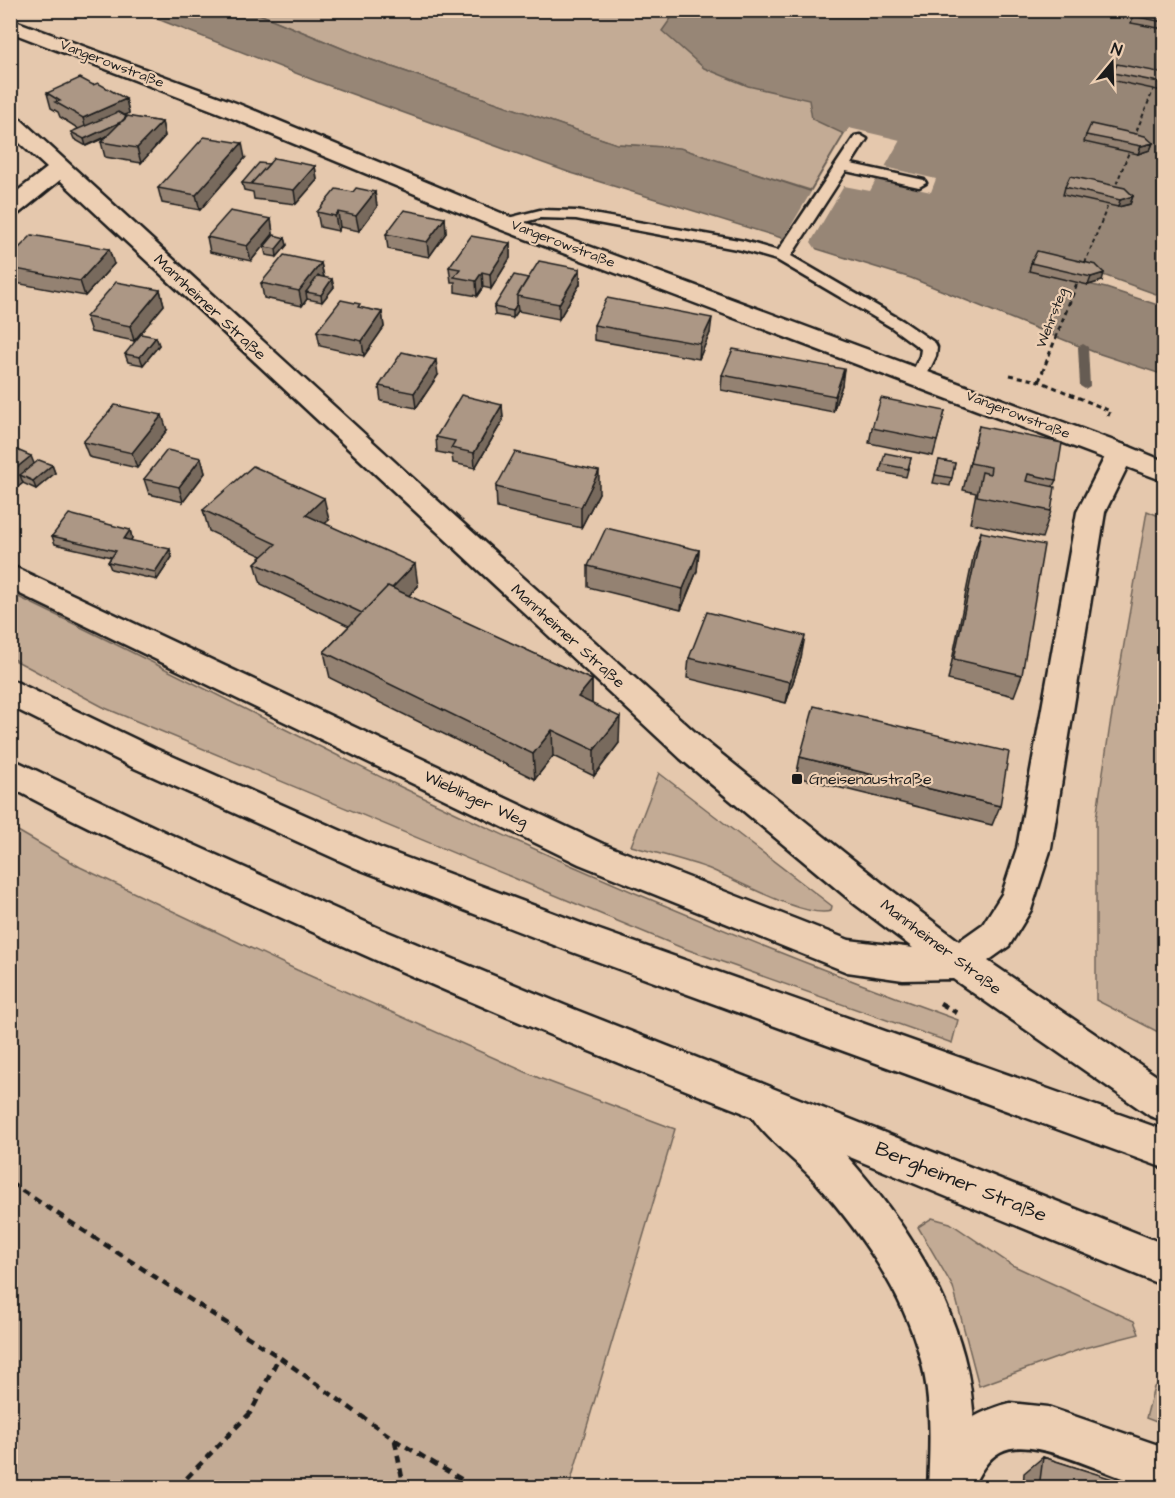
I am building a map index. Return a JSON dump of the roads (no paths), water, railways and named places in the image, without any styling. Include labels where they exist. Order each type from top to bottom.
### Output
[{"type":"main road","name":"Vangerowstraße","points":[[10,25],[228,108],[505,223],[1120,453],[1164,472]]},
{"type":"main road","name":"Mannheimer Straße","points":[[10,122],[693,750],[869,894],[959,962],[1164,1103]]},
{"type":"main road","points":[[10,209],[60,169]]},
{"type":"main road","name":"Vangerowstraße","points":[[1120,453],[1164,465]]},
{"type":"main road","points":[[959,962],[996,935],[1018,899],[1034,849],[1091,512],[1120,453]]},
{"type":"main road","name":"Wieblinger Weg","points":[[10,576],[591,854],[847,956],[873,962],[921,966],[959,962]]},
{"type":"main road","points":[[10,691],[144,758],[369,858],[585,940],[1164,1149]]},
{"type":"main road","name":"Bergheimer Straße","points":[[10,771],[81,809],[325,922],[589,1034],[1164,1265]]},
{"type":"main road","points":[[757,1100],[798,1134],[836,1172],[874,1220],[908,1275],[943,1361],[951,1420],[951,1484]]},
{"type":"main road","points":[[951,1484],[960,1461],[972,1445],[988,1433],[1006,1426],[1029,1424],[1053,1429],[1164,1470]]},
{"type":"lane","points":[[782,257],[860,139]]},
{"type":"lane","points":[[842,166],[919,183]]},
{"type":"lane","points":[[505,223],[540,214],[576,215],[744,246],[782,257],[897,324],[929,347],[928,356],[918,377]]},
{"type":"waterway","points":[[1083,347],[1085,386]]},
{"type":"place","name":"Gneisenaustraße","points":[[797,779]]}]
